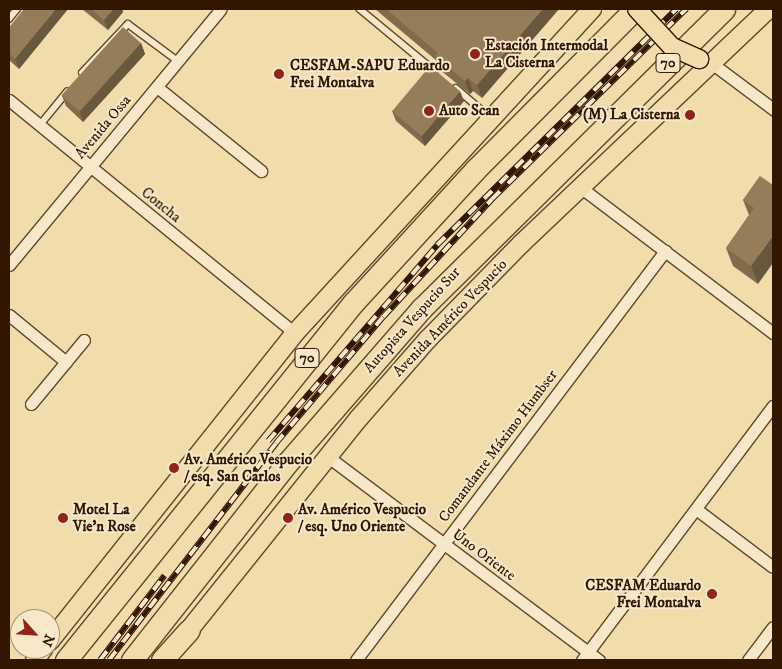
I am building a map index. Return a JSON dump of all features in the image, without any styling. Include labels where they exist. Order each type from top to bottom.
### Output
[{"type":"highway","name":"70","points":[[66,660],[354,302],[482,163],[636,9]]},
{"type":"highway","name":"Autopista Vespucio Sur","points":[[132,660],[288,462],[422,308],[724,9]]},
{"type":"highway","points":[[164,660],[189,630]]},
{"type":"main road","points":[[60,628],[294,333],[592,9]]},
{"type":"main road","points":[[636,9],[672,47],[711,61]]},
{"type":"main road","name":"Avenida Américo Vespucio","points":[[189,630],[327,456],[428,339],[580,187],[711,61],[769,9]]},
{"type":"street","name":"Avenida Ossa","points":[[9,265],[221,9]]},
{"type":"street","points":[[711,61],[773,109]]},
{"type":"street","points":[[157,87],[261,172]]},
{"type":"street","name":"Concha","points":[[9,100],[294,333]]},
{"type":"street","points":[[580,187],[773,333]]},
{"type":"street","name":"Comandante Máximo Humbser","points":[[356,660],[664,251]]},
{"type":"street","points":[[9,314],[66,362]]},
{"type":"street","points":[[31,404],[84,340]]},
{"type":"street","points":[[585,656],[773,406]]},
{"type":"street","name":"Uno Oriente","points":[[327,456],[444,544],[585,656],[599,660]]},
{"type":"street","points":[[696,509],[773,567]]},
{"type":"street","points":[[748,660],[773,626]]},
{"type":"lane","points":[[9,19],[17,9]]},
{"type":"lane","points":[[360,9],[442,77]]},
{"type":"lane","points":[[76,81],[128,24],[178,61]]},
{"type":"lane","points":[[449,83],[491,118]]},
{"type":"lane","points":[[40,125],[70,88]]},
{"type":"building","points":[[24,9],[56,9],[15,59],[9,53],[9,28]]},
{"type":"building","points":[[91,9],[114,9],[104,20]]},
{"type":"building","name":"Estación Intermodal La Cisterna","points":[[386,9],[543,9],[477,85],[468,78],[465,81],[435,56],[438,53]]},
{"type":"building","points":[[123,27],[141,43],[79,111],[61,95]]},
{"type":"building","name":"Auto Scan","points":[[430,66],[460,91],[422,136],[392,111]]},
{"type":"building","points":[[760,176],[773,185],[773,235],[751,266],[726,248],[754,208],[743,200]]},
{"type":"railway","points":[[268,441],[437,245],[676,9]]},
{"type":"railway","points":[[109,660],[276,443],[383,317],[492,199],[686,9]]},
{"type":"railway","points":[[100,660],[164,576]]},
{"type":"place","name":"Estación Intermodal La Cisterna","points":[[475,54]]},
{"type":"place","name":"CESFAM-SAPU Eduardo Frei Montalva","points":[[279,74]]},
{"type":"place","name":"Auto Scan","points":[[429,111]]},
{"type":"place","name":"(M) La Cisterna","points":[[690,115]]},
{"type":"place","name":"Av. Américo Vespucio / esq. San Carlos","points":[[174,468]]},
{"type":"place","name":"Motel La Vie’n Rose","points":[[63,518]]},
{"type":"place","name":"Av. Américo Vespucio / esq. Uno Oriente","points":[[288,518]]},
{"type":"place","name":"CESFAM Eduardo Frei Montalva","points":[[712,594]]}]
